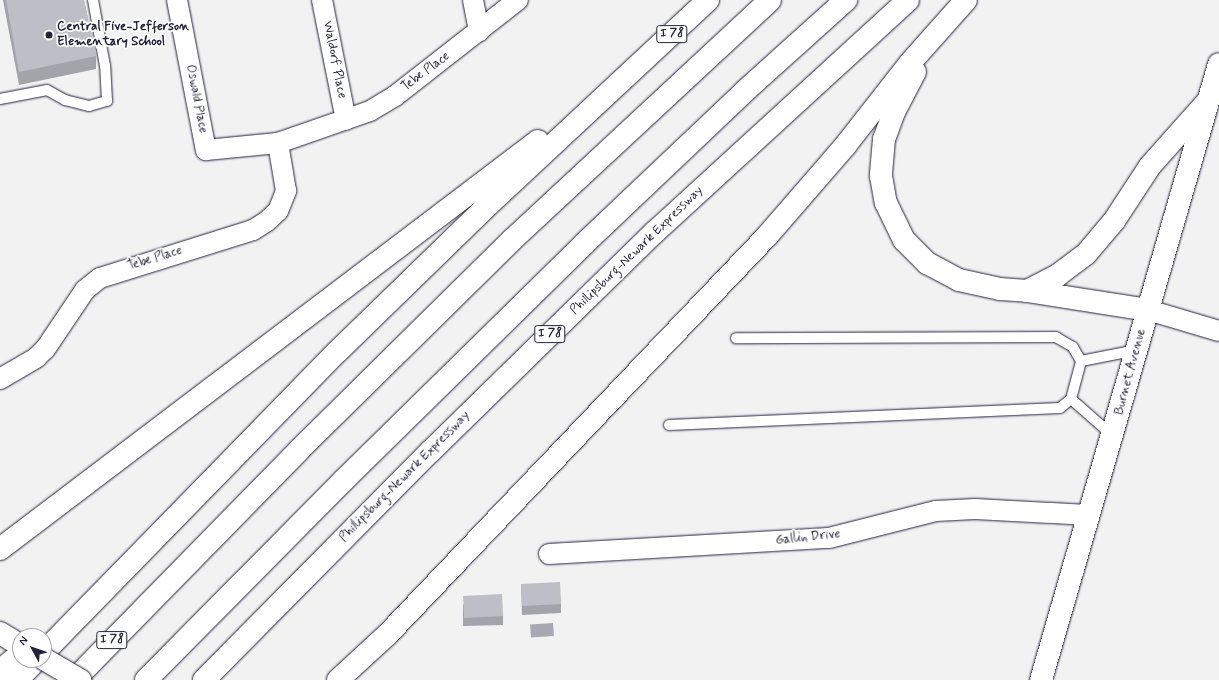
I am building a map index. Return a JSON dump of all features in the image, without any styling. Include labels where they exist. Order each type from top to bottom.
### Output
[{"type":"main road","name":"I 78","points":[[52,644],[118,574],[364,324],[635,67],[708,0]]},
{"type":"main road","name":"I 78","points":[[74,680],[299,450],[472,278],[588,168],[770,0]]},
{"type":"main road","points":[[146,680],[344,480],[558,269],[675,156],[846,0]]},
{"type":"main road","name":"Phillipsburg-Newark Expressway","points":[[204,680],[420,462],[656,232],[908,0]]},
{"type":"main road","points":[[338,680],[387,635],[768,235],[846,146],[886,92],[966,0]]},
{"type":"main road","points":[[935,34],[894,112],[884,139],[881,163],[886,203],[904,240],[919,257],[936,270],[970,284],[1027,291],[1148,310]]},
{"type":"main road","name":"Burnet Avenue","points":[[1041,680],[1088,515],[1113,437],[1148,310],[1214,103],[1219,64]]},
{"type":"main road","points":[[0,549],[635,67]]},
{"type":"main road","points":[[1027,291],[1058,275],[1086,254],[1114,221],[1150,166],[1214,103]]},
{"type":"main road","points":[[52,628],[118,574]]},
{"type":"main road","points":[[0,671],[12,661]]},
{"type":"main road","points":[[52,664],[80,680]]},
{"type":"main road","points":[[17,680],[28,668]]},
{"type":"street","name":"Oswald Place","points":[[177,0],[206,150]]},
{"type":"street","name":"Waldorf Place","points":[[322,0],[346,120]]},
{"type":"street","points":[[473,0],[479,31]]},
{"type":"street","name":"Tebe Place","points":[[206,150],[278,143],[370,111],[395,96],[518,0]]},
{"type":"street","name":"Tebe Place","points":[[0,379],[36,358],[46,348],[85,290],[100,278],[253,230],[269,219],[278,211],[286,191],[278,143]]},
{"type":"street","points":[[1148,310],[1219,331]]},
{"type":"street","name":"Gallin Drive","points":[[549,554],[828,538],[936,511],[975,509],[1088,515]]},
{"type":"lane","points":[[0,99],[47,90],[65,100],[88,106],[107,101],[105,66],[93,0]]},
{"type":"lane","points":[[669,425],[1060,408],[1071,399],[1080,361],[1073,347],[1056,337],[736,338]]},
{"type":"lane","points":[[1080,361],[1137,350]]},
{"type":"lane","points":[[1071,399],[1113,437]]},
{"type":"shaded area","points":[[553,623],[554,636],[531,638],[530,625]]},
{"type":"building","name":"Central Five-Jefferson Elementary School","points":[[6,0],[84,0],[96,56],[19,72]]},
{"type":"building","points":[[560,582],[561,604],[522,606],[521,584]]},
{"type":"building","points":[[502,594],[503,616],[464,618],[463,596]]},
{"type":"place","name":"Central Five-Jefferson Elementary School","points":[[49,35]]}]
